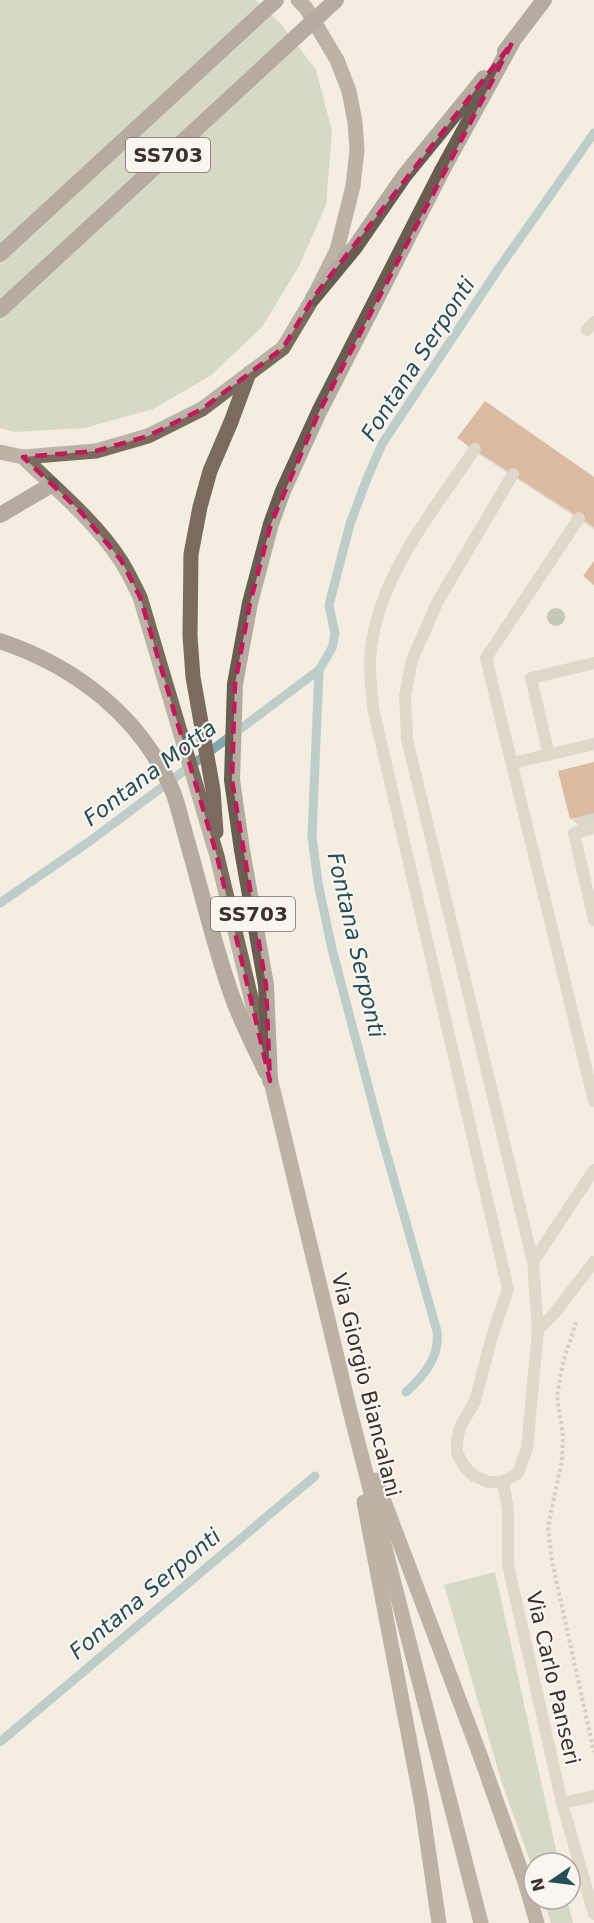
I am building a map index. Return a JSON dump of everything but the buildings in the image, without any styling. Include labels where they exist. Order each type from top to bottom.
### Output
[{"type":"highway","name":"SS703","points":[[0,254],[276,0]]},
{"type":"highway","name":"SS703","points":[[0,310],[336,0]]},
{"type":"highway","name":"SS703","points":[[313,298],[355,247],[404,176],[544,0]]},
{"type":"highway","name":"SS703","points":[[270,1081],[266,985],[232,780],[235,684],[250,603],[271,524],[318,412],[443,169],[512,43]]},
{"type":"highway","points":[[0,515],[51,485]]},
{"type":"highway","name":"SS703","points":[[0,641],[48,660],[83,681],[108,700],[135,728],[158,760],[173,792],[231,994],[270,1081]]},
{"type":"main road","points":[[0,453],[23,457],[96,451],[148,436],[202,409],[283,348],[313,298],[337,250],[352,186],[357,150],[349,91],[337,60],[306,8],[298,0]]},
{"type":"main road","name":"Via Giorgio Biancalani","points":[[217,856],[213,790],[193,677],[189,590],[190,554],[210,471],[249,373]]},
{"type":"main road","name":"Via Giorgio Biancalani","points":[[23,457],[79,510],[106,542],[121,560],[140,597],[217,856],[349,1407],[481,1923]]},
{"type":"main road","points":[[349,1407],[367,1520],[421,1800],[439,1923]]},
{"type":"main road","points":[[349,1407],[484,1766],[537,1923]]},
{"type":"lane","points":[[475,449],[403,554],[380,605],[370,650],[373,708],[507,1289],[475,1401],[460,1427],[457,1453],[464,1466],[474,1476],[488,1482],[503,1482],[518,1473],[527,1449],[538,1330],[533,1262],[407,739],[405,696],[412,660],[438,601],[513,474]]},
{"type":"lane","points":[[579,518],[486,658],[594,1101]]},
{"type":"lane","points":[[549,754],[531,678],[594,663]]},
{"type":"lane","points":[[512,763],[594,744]]},
{"type":"lane","points":[[594,828],[574,833],[594,920]]},
{"type":"lane","points":[[533,1262],[594,1170]]},
{"type":"lane","points":[[538,1330],[553,1315],[594,1262]]},
{"type":"lane","name":"Via Carlo Panseri","points":[[503,1482],[508,1509],[508,1565],[562,1803],[594,1914]]},
{"type":"lane","points":[[562,1803],[594,1796]]},
{"type":"path","points":[[578,1315],[563,1363],[557,1396],[563,1436],[562,1460],[548,1527],[552,1561],[594,1752]]},
{"type":"highlighted area","points":[[512,43],[319,412],[271,524],[250,603],[235,684],[232,780],[266,985],[270,1081],[217,856],[140,597],[121,560],[79,510],[23,457],[96,451],[148,436],[202,409],[283,348],[313,298]]},
{"type":"green space","points":[[0,0],[256,0],[281,24],[316,70],[332,131],[326,205],[299,266],[262,327],[210,376],[153,409],[84,428],[15,432],[0,428]]},
{"type":"green space","points":[[495,1572],[556,1851],[526,1851],[502,1783],[444,1585]]},
{"type":"green space","points":[[548,1911],[570,1911],[573,1923],[551,1923]]},
{"type":"waterway","name":"Fontana Serponti","points":[[406,1392],[419,1379],[433,1358],[437,1331],[380,1131],[332,949],[318,883],[312,836],[319,670],[332,648],[335,634],[329,605],[350,524],[382,444],[499,268],[594,133]]},
{"type":"waterway","name":"Fontana Motta","points":[[0,903],[90,841],[319,670]]},
{"type":"waterway","name":"Fontana Serponti","points":[[0,1742],[315,1476]]}]
